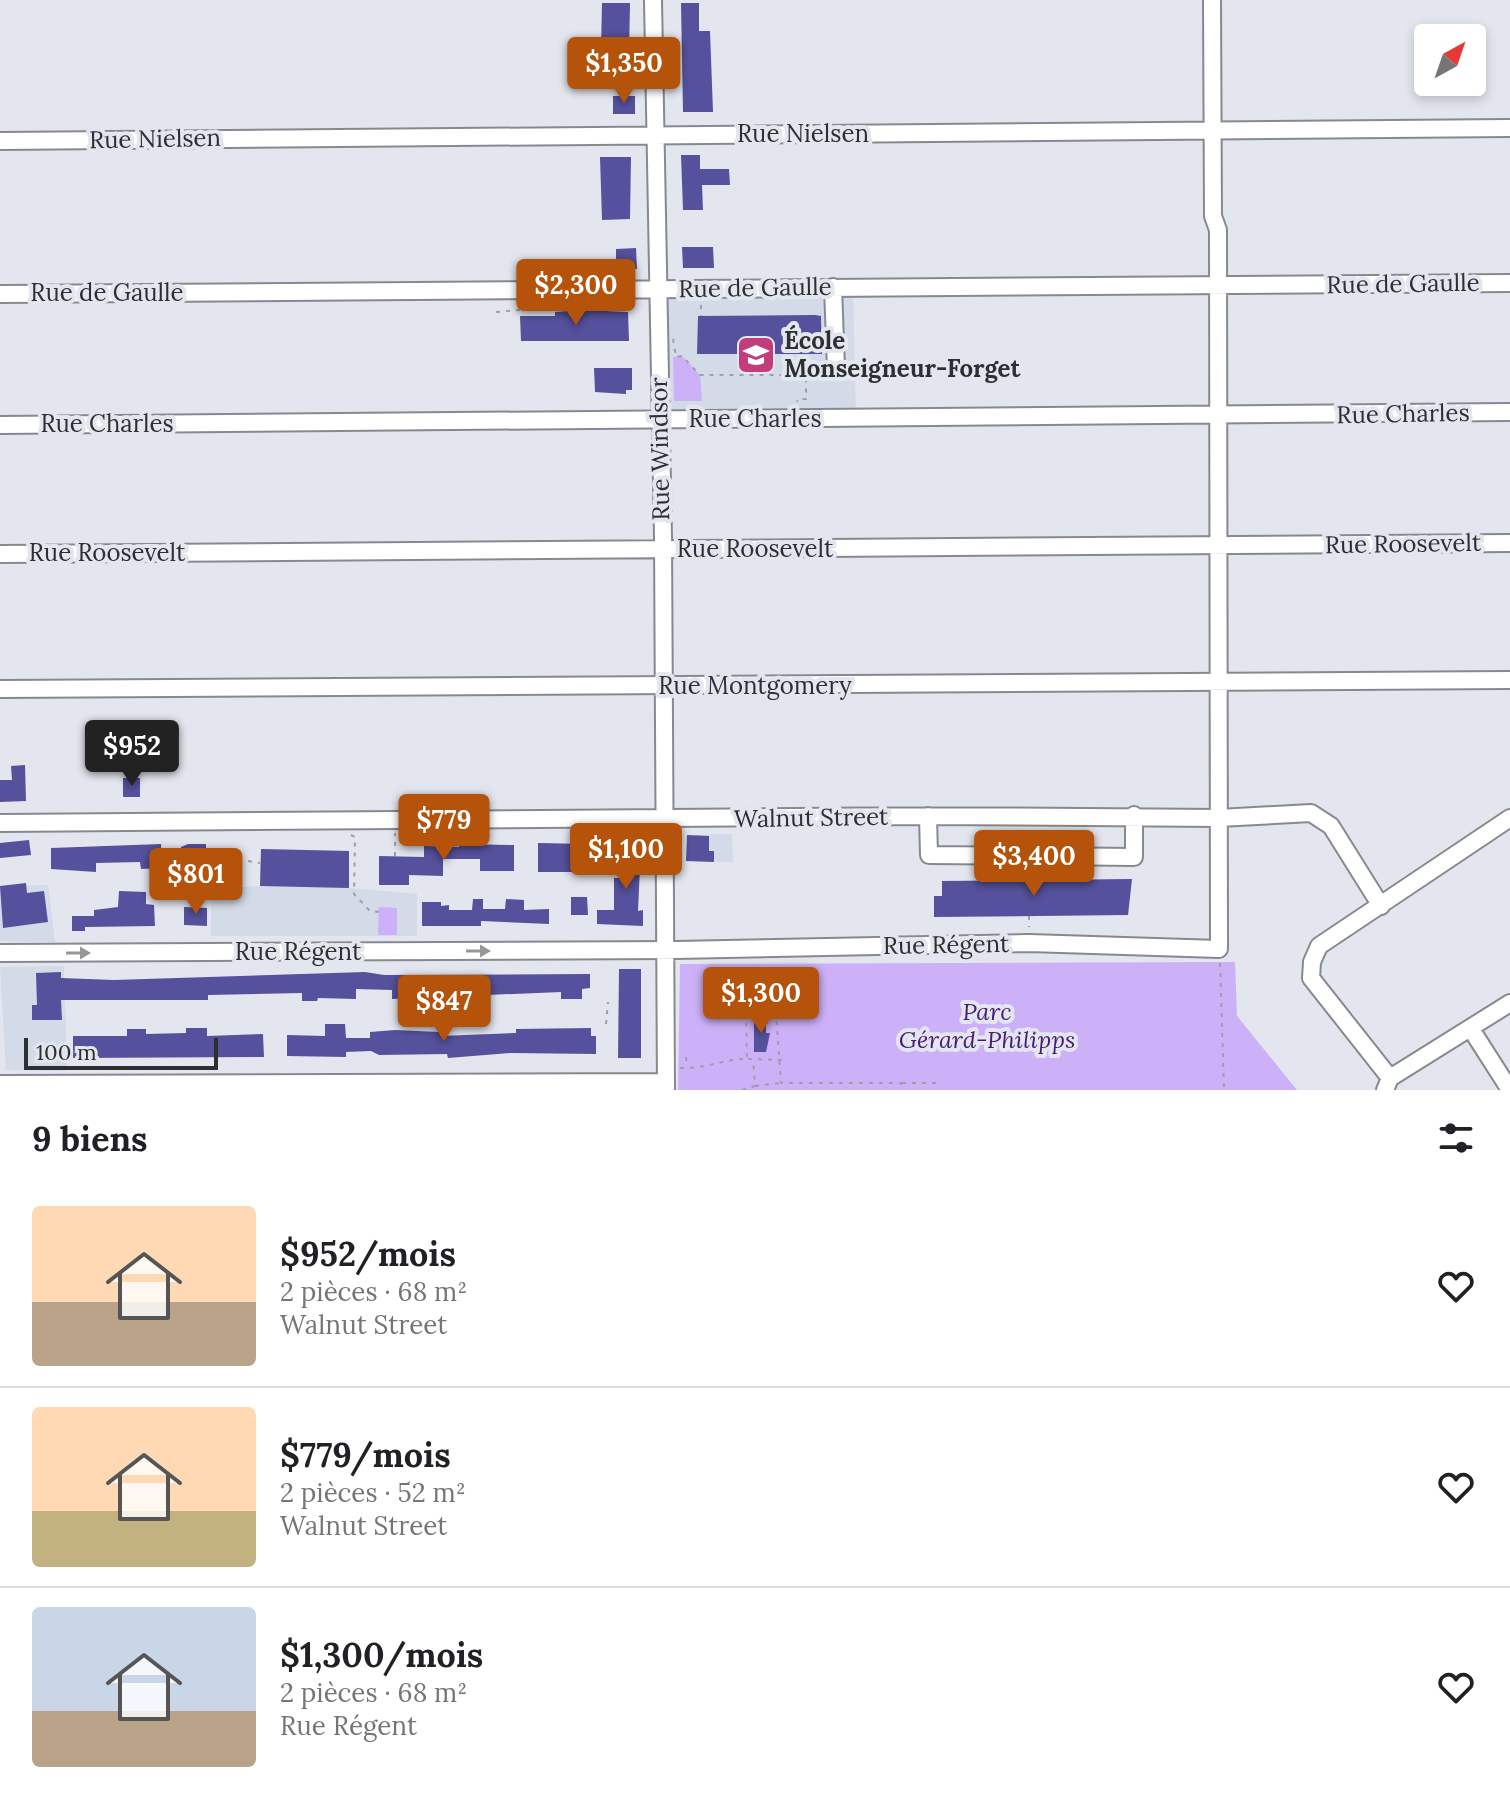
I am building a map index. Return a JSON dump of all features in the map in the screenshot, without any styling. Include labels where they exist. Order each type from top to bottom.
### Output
[{"type":"street","name":"Rue Windsor","points":[[653,0],[669,1080]]},
{"type":"street","points":[[1212,0],[1218,286],[1220,954]]},
{"type":"street","name":"Rue Nielsen","points":[[0,141],[1510,128]]},
{"type":"street","name":"Rue de Gaulle","points":[[0,294],[1510,283]]},
{"type":"street","points":[[833,287],[836,369]]},
{"type":"street","name":"Rue Charles","points":[[0,425],[1510,412]]},
{"type":"street","name":"Rue Roosevelt","points":[[0,554],[1510,543]]},
{"type":"street","name":"Rue Montgomery","points":[[0,689],[1510,680]]},
{"type":"street","name":"Walnut Street","points":[[0,823],[1134,815],[1219,818],[1311,813],[1331,826],[1381,906]]},
{"type":"street","points":[[928,816],[929,855],[1134,857],[1134,815]]},
{"type":"street","points":[[1510,818],[1319,946],[1312,962],[1311,978],[1388,1084],[1510,1003]]},
{"type":"street","name":"Rue Régent","points":[[0,953],[666,950],[1029,943],[1220,954]]},
{"type":"street","points":[[1471,1029],[1510,1090]]},
{"type":"street","points":[[0,1084],[669,1080]]},
{"type":"path","points":[[496,312],[553,307]]},
{"type":"path","points":[[670,339],[675,339],[676,357],[682,356],[700,375],[806,375],[806,399],[798,399],[793,419]]},
{"type":"path","points":[[353,819],[354,894],[370,911],[379,912]]},
{"type":"path","points":[[395,819],[395,856]]},
{"type":"path","points":[[219,874],[220,848]]},
{"type":"path","points":[[248,861],[260,863]]},
{"type":"path","points":[[1029,916],[1029,936]]},
{"type":"path","points":[[765,948],[762,987],[776,1013],[782,1060],[781,1083]]},
{"type":"path","points":[[1220,954],[1224,1090]]},
{"type":"path","points":[[747,969],[763,969]]},
{"type":"path","points":[[747,1059],[746,1015],[762,987]]},
{"type":"path","points":[[763,1018],[765,994]]},
{"type":"path","points":[[723,999],[724,1006],[746,1015]]},
{"type":"path","points":[[606,1024],[608,1002]]},
{"type":"path","points":[[731,1053],[732,1059]]},
{"type":"path","points":[[686,1057],[687,1068]]},
{"type":"path","points":[[669,1080],[687,1068],[711,1068],[732,1059],[782,1060]]},
{"type":"path","points":[[753,1060],[755,1086]]},
{"type":"path","points":[[742,1090],[781,1083],[937,1083]]},
{"type":"path","points":[[800,1083],[801,1090]]},
{"type":"path","points":[[901,1083],[901,1090]]},
{"type":"shaded area","name":"École Monseigneur-Forget","points":[[853,287],[856,419],[659,420],[657,289]]},
{"type":"shaded area","points":[[732,834],[733,862],[686,861],[687,835]]},
{"type":"shaded area","points":[[261,849],[349,851],[349,888],[417,894],[417,936],[211,936],[211,889],[260,886]]},
{"type":"shaded area","points":[[48,885],[55,942],[0,941],[0,886]]},
{"type":"shaded area","points":[[64,966],[67,1071],[6,1070],[0,967]]},
{"type":"green space","points":[[682,356],[700,375],[702,401],[674,401],[673,357]]},
{"type":"green space","points":[[379,907],[397,908],[397,935],[378,935]]},
{"type":"green space","name":"Parc Gérard-Philipps","points":[[1235,962],[1237,1016],[1297,1090],[678,1090],[680,964]]},
{"type":"building","points":[[602,3],[630,3],[629,55],[635,55],[635,71],[615,70],[615,47],[601,48]]},
{"type":"building","points":[[681,3],[699,3],[699,31],[710,31],[713,112],[683,112]]},
{"type":"building","points":[[613,96],[635,96],[635,114],[613,114]]},
{"type":"building","points":[[681,155],[700,155],[700,169],[729,169],[730,185],[702,185],[703,210],[683,210]]},
{"type":"building","points":[[600,157],[631,157],[630,219],[602,220]]},
{"type":"building","points":[[682,247],[713,247],[714,268],[683,268]]},
{"type":"building","points":[[636,248],[637,269],[616,269],[616,249]]},
{"type":"building","points":[[555,312],[628,312],[629,341],[521,341],[520,316],[555,316]]},
{"type":"building","points":[[698,316],[821,316],[822,354],[697,354]]},
{"type":"building","points":[[594,368],[632,368],[632,390],[626,390],[626,394],[595,392]]},
{"type":"building","points":[[25,765],[26,801],[0,802],[0,780],[12,780],[11,766]]},
{"type":"building","points":[[123,778],[140,778],[140,797],[123,797]]},
{"type":"building","points":[[687,835],[709,836],[709,851],[714,851],[714,862],[686,861]]},
{"type":"building","points":[[29,840],[31,855],[0,858],[0,843]]},
{"type":"building","points":[[538,843],[588,844],[588,872],[538,872]]},
{"type":"building","points":[[161,844],[162,868],[141,869],[140,862],[96,863],[96,872],[51,869],[51,848]]},
{"type":"building","points":[[206,844],[206,863],[181,863],[181,847]]},
{"type":"building","points":[[459,844],[514,845],[514,871],[480,871],[480,859],[443,859],[443,876],[409,875],[409,885],[379,885],[379,856],[424,857],[424,846],[459,847]]},
{"type":"building","points":[[620,845],[641,845],[638,911],[643,910],[643,926],[597,924],[597,910],[614,910],[614,878],[620,878]]},
{"type":"building","points":[[261,849],[349,851],[349,888],[260,886]]},
{"type":"building","points":[[1132,879],[1128,915],[934,917],[934,896],[942,896],[942,881]]},
{"type":"building","points":[[26,883],[27,893],[44,891],[48,922],[3,928],[0,886]]},
{"type":"building","points":[[119,891],[146,892],[146,904],[154,905],[155,926],[85,927],[85,931],[72,931],[72,916],[94,916],[94,910],[118,907]]},
{"type":"building","points":[[571,897],[587,897],[588,915],[571,915]]},
{"type":"building","points":[[473,899],[483,899],[483,909],[505,909],[506,899],[524,900],[524,910],[549,909],[549,924],[481,921],[481,926],[422,926],[422,902],[441,902],[441,906],[449,905],[449,910],[472,910]]},
{"type":"building","points":[[184,907],[207,908],[207,926],[184,925]]},
{"type":"building","points":[[619,969],[641,969],[641,1058],[618,1058]]},
{"type":"building","points":[[61,972],[61,978],[114,980],[365,972],[384,975],[590,974],[590,988],[582,989],[582,999],[561,999],[561,992],[392,999],[392,990],[356,989],[356,999],[318,998],[317,1001],[302,1001],[302,993],[208,995],[208,1000],[61,1000],[62,1020],[32,1020],[32,1005],[37,1005],[36,973]]},
{"type":"building","points":[[754,1018],[766,1018],[766,1033],[770,1033],[766,1052],[754,1052]]},
{"type":"building","points":[[325,1024],[345,1024],[346,1038],[370,1038],[370,1032],[395,1030],[440,1032],[440,1036],[516,1033],[516,1029],[591,1028],[591,1036],[596,1036],[596,1054],[511,1053],[448,1058],[447,1054],[379,1055],[371,1051],[346,1052],[346,1057],[287,1056],[287,1035],[325,1036]]},
{"type":"building","points":[[186,1028],[207,1028],[207,1036],[263,1034],[264,1057],[73,1058],[73,1036],[127,1036],[127,1029],[146,1029],[146,1034],[186,1033]]},
{"type":"place","name":"École Monseigneur-Forget","points":[[756,355]]}]
